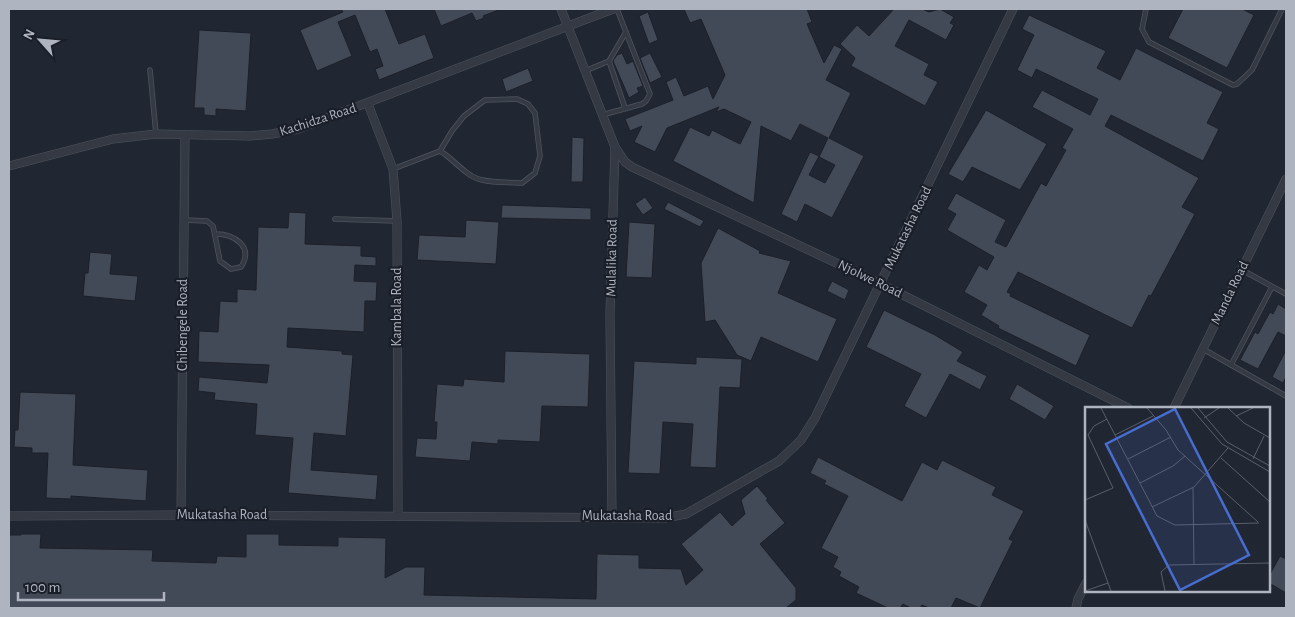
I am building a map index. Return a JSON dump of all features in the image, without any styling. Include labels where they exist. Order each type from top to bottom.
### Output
[{"type":"street","name":"Mulalika Road","points":[[561,9],[615,147],[610,314],[612,517]]},
{"type":"street","name":"Kachidza Road","points":[[9,166],[113,138],[156,134],[242,136],[272,134],[298,129],[615,9]]},
{"type":"street","name":"Mukatasha Road","points":[[9,516],[182,515],[665,518],[686,514],[779,460],[801,440],[815,418],[1013,9]]},
{"type":"street","name":"Kambala Road","points":[[368,104],[393,169],[398,221],[398,516]]},
{"type":"street","name":"Chibengele Road","points":[[182,515],[185,135]]},
{"type":"street","name":"Njolwe Road","points":[[615,147],[625,162],[632,167],[880,284],[1126,407]]},
{"type":"street","name":"Manda Road","points":[[1174,407],[1286,179]]},
{"type":"street","points":[[1076,608],[1085,585]]},
{"type":"lane","points":[[602,114],[646,101],[650,94],[615,9]]},
{"type":"lane","points":[[1146,9],[1142,29],[1149,42],[1233,85],[1237,84],[1252,70],[1282,9]]},
{"type":"lane","points":[[585,71],[609,61],[626,32]]},
{"type":"lane","points":[[609,61],[625,108]]},
{"type":"lane","points":[[150,70],[156,134]]},
{"type":"lane","points":[[393,169],[440,151],[464,116],[485,100],[517,98],[528,104],[535,113],[540,156],[535,173],[522,183],[481,180],[464,170],[452,158],[440,151]]},
{"type":"lane","points":[[335,219],[398,221]]},
{"type":"lane","points":[[184,220],[207,221],[213,226],[220,261],[231,269],[241,268],[247,259],[246,250],[236,239],[215,234]]},
{"type":"lane","points":[[1242,270],[1286,294]]},
{"type":"lane","points":[[1231,365],[1272,287]]},
{"type":"lane","points":[[1203,349],[1286,396]]},
{"type":"building","points":[[341,9],[385,9],[399,44],[425,34],[434,58],[379,80],[375,69],[383,66],[377,49],[370,52],[355,15],[338,22],[352,56],[317,71],[300,30],[343,12]]},
{"type":"building","points":[[434,9],[501,9],[476,21],[472,13],[441,26]]},
{"type":"building","points":[[684,9],[807,9],[812,22],[807,24],[824,63],[834,45],[842,49],[826,80],[851,93],[829,138],[864,156],[832,218],[805,204],[797,222],[781,214],[810,152],[819,156],[809,175],[825,183],[835,165],[819,157],[828,138],[800,124],[791,141],[761,126],[754,203],[673,161],[690,127],[709,136],[712,130],[740,144],[751,122],[724,109],[716,112],[719,107],[667,128],[655,152],[634,142],[642,126],[630,131],[625,119],[673,100],[666,82],[676,77],[684,96],[708,86],[713,99],[725,75],[701,19],[690,23]]},
{"type":"building","points":[[894,9],[922,9],[929,12],[940,9],[954,17],[950,23],[954,25],[946,40],[909,20],[895,46],[929,64],[924,75],[938,82],[925,106],[851,66],[855,58],[840,44],[857,25],[869,36]]},
{"type":"building","points":[[1183,9],[1242,9],[1254,15],[1227,68],[1168,38]]},
{"type":"building","points":[[648,12],[658,40],[649,44],[639,16]]},
{"type":"building","points":[[1029,15],[1106,51],[1097,68],[1120,80],[1136,48],[1223,92],[1207,123],[1219,129],[1203,161],[1111,115],[1105,126],[1199,178],[1182,207],[1195,214],[1132,328],[1018,272],[1007,292],[1011,294],[1010,296],[1090,335],[1076,366],[998,328],[999,326],[981,315],[987,305],[964,292],[979,265],[987,270],[994,257],[947,230],[956,214],[947,209],[956,193],[1006,220],[995,242],[1006,247],[1041,183],[1046,186],[1066,150],[1062,148],[1073,129],[1032,107],[1042,90],[1090,115],[1098,99],[1036,69],[1032,78],[1017,70],[1034,35],[1022,29]]},
{"type":"building","points":[[199,30],[251,33],[246,111],[216,109],[216,116],[204,115],[204,108],[194,108]]},
{"type":"building","points":[[622,53],[627,64],[633,61],[643,86],[637,88],[639,92],[629,98],[613,61],[617,55]]},
{"type":"building","points":[[650,53],[662,77],[650,83],[640,58]]},
{"type":"building","points":[[528,68],[533,81],[506,92],[502,79]]},
{"type":"building","points":[[986,110],[1047,144],[1020,190],[972,167],[963,182],[948,174]]},
{"type":"building","points":[[572,137],[584,138],[583,182],[571,182]]},
{"type":"building","points":[[645,197],[653,208],[643,215],[635,204]]},
{"type":"building","points":[[668,202],[704,221],[700,227],[664,209]]},
{"type":"building","points":[[502,205],[591,208],[591,220],[501,218]]},
{"type":"building","points":[[289,212],[306,213],[305,244],[361,246],[361,256],[376,257],[376,266],[355,265],[354,281],[377,282],[376,301],[365,301],[364,332],[288,328],[287,347],[342,351],[342,354],[353,355],[346,436],[314,433],[311,470],[378,475],[376,500],[288,493],[293,438],[255,435],[257,404],[214,400],[215,393],[198,391],[199,377],[267,383],[269,365],[198,362],[199,331],[218,332],[220,301],[237,302],[237,289],[256,290],[258,227],[288,228]]},
{"type":"building","points":[[466,220],[499,222],[496,264],[417,260],[419,235],[465,237]]},
{"type":"building","points":[[629,222],[655,224],[652,278],[626,277]]},
{"type":"building","points":[[718,228],[760,251],[759,253],[791,261],[778,293],[837,319],[818,362],[761,337],[751,361],[737,355],[715,320],[705,322],[701,263]]},
{"type":"building","points":[[90,252],[112,254],[110,274],[138,276],[135,301],[83,296],[85,273],[88,273]]},
{"type":"building","points":[[832,281],[849,290],[845,300],[827,291]]},
{"type":"building","points":[[1278,304],[1286,309],[1286,336],[1278,332],[1258,369],[1240,360],[1255,332],[1258,334],[1270,312],[1273,314]]},
{"type":"building","points":[[884,310],[935,335],[963,352],[957,361],[987,376],[980,390],[950,374],[926,418],[904,406],[921,374],[866,347]]},
{"type":"building","points":[[1286,350],[1286,377],[1283,383],[1272,377]]},
{"type":"building","points":[[505,351],[590,354],[588,407],[542,406],[540,442],[498,440],[498,444],[472,442],[470,461],[415,457],[417,438],[436,439],[437,422],[434,422],[437,384],[463,386],[464,379],[504,382]]},
{"type":"building","points":[[696,357],[742,359],[740,388],[720,387],[716,468],[690,467],[693,424],[663,422],[660,474],[628,473],[634,361],[696,364]]},
{"type":"building","points":[[1017,384],[1054,406],[1045,420],[1009,399]]},
{"type":"building","points":[[20,392],[76,394],[73,465],[148,470],[146,501],[71,496],[71,499],[46,498],[48,453],[32,453],[32,448],[14,447],[15,430],[18,430]]},
{"type":"building","points":[[818,457],[902,501],[922,462],[937,470],[942,460],[996,487],[992,495],[1024,511],[1009,539],[1013,541],[980,608],[956,598],[951,608],[929,608],[922,605],[920,608],[911,608],[903,604],[900,608],[888,608],[856,593],[859,587],[839,576],[841,572],[833,567],[838,557],[821,548],[848,496],[824,484],[826,481],[810,473]]},
{"type":"building","points":[[757,486],[785,523],[760,544],[796,588],[796,600],[786,608],[9,608],[9,535],[21,534],[41,534],[40,548],[153,550],[152,561],[216,563],[217,556],[246,557],[246,534],[279,534],[279,545],[338,546],[338,537],[386,538],[385,578],[406,567],[425,567],[424,595],[596,599],[597,554],[639,555],[639,568],[681,569],[686,585],[703,570],[681,544],[720,512],[732,526],[745,514],[741,500]]},
{"type":"building","points":[[1280,556],[1286,559],[1286,593],[1270,584],[1270,574]]}]
